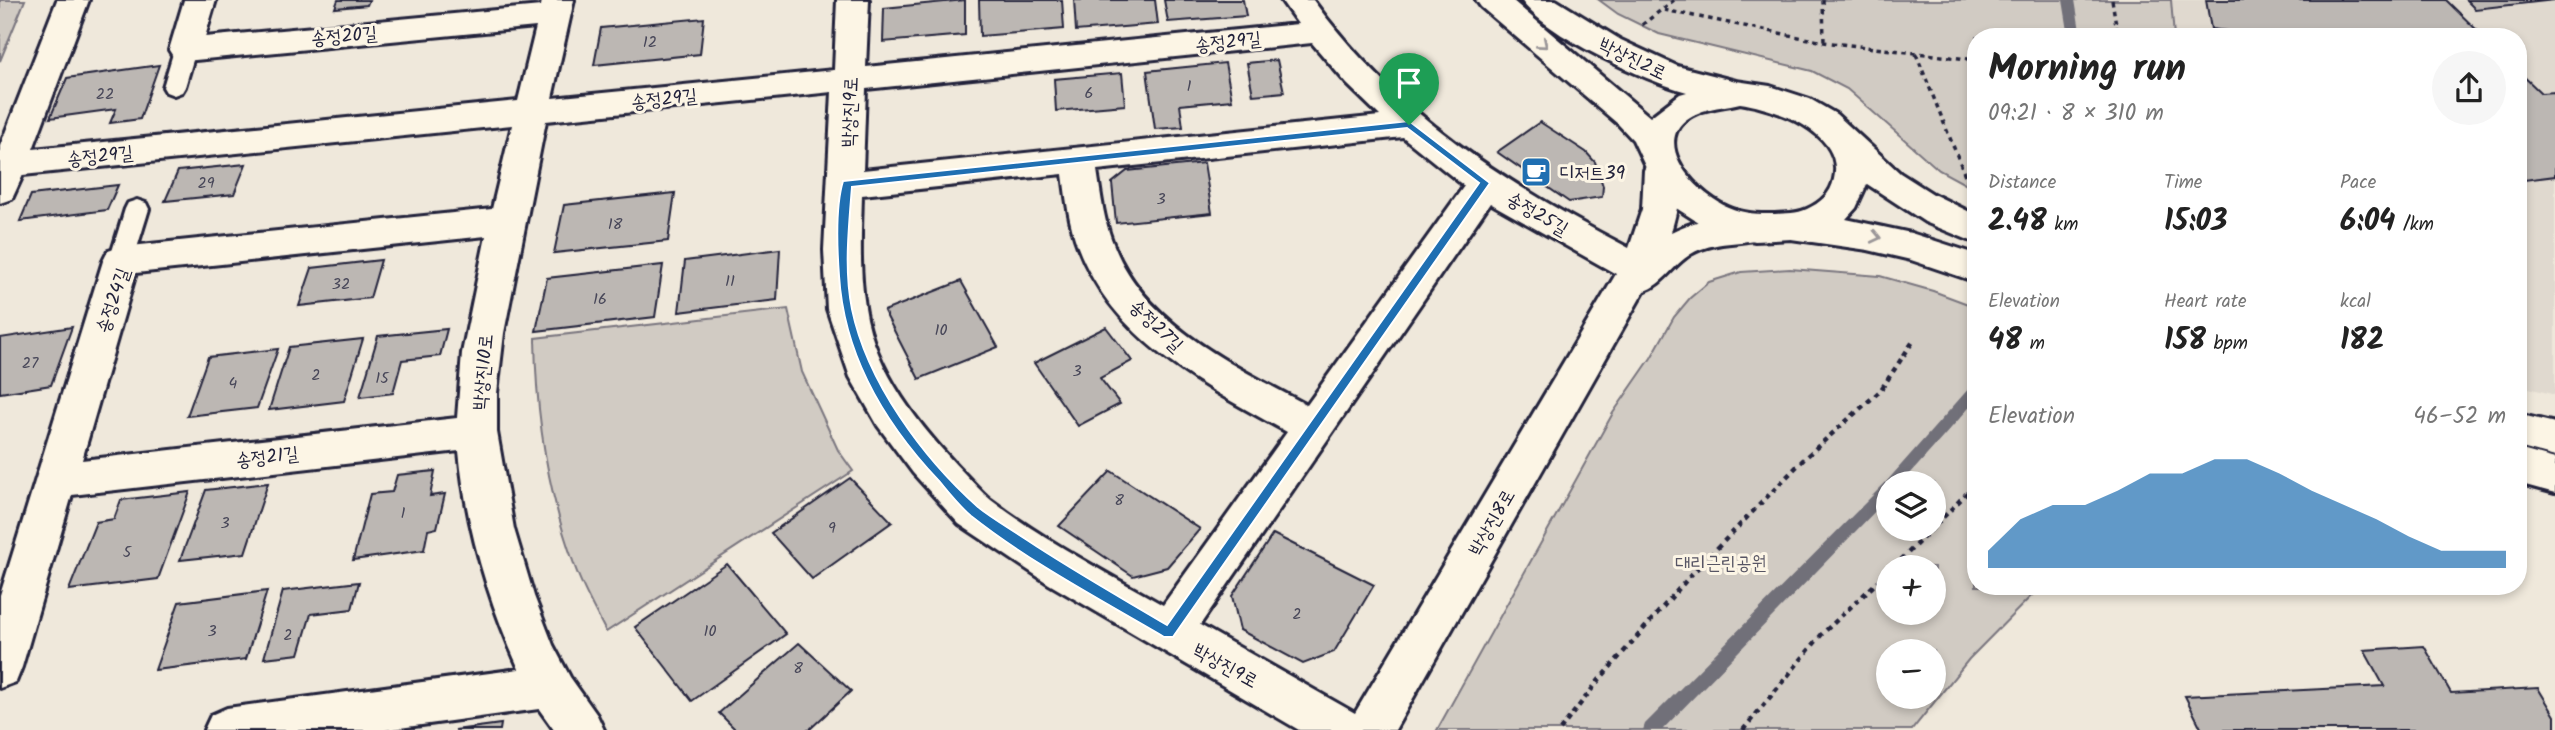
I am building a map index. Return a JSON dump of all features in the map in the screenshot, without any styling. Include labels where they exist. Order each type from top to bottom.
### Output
[{"type":"street","points":[[5,177],[73,0]]},
{"type":"street","points":[[185,50],[200,0]]},
{"type":"street","name":"박상진9로","points":[[853,0],[842,250],[846,309],[864,366],[892,415],[927,461],[975,511],[1064,571],[1342,730]]},
{"type":"street","name":"송정25길","points":[[1297,0],[1318,32],[1409,125],[1485,183],[1638,269]]},
{"type":"street","name":"박상진2로","points":[[1492,0],[1630,116],[1645,132],[1676,190],[1697,207],[1724,220],[1769,228],[1857,232],[1967,265]]},
{"type":"street","name":"박상진2로","points":[[1536,0],[1607,48],[1639,64],[1706,86],[1768,96],[1795,105],[1819,118],[1870,170],[1897,191],[1967,226]]},
{"type":"street","name":"송정20길","points":[[185,50],[556,7]]},
{"type":"street","name":"박상진10로","points":[[556,7],[506,220],[479,372],[477,432],[488,511],[504,568],[523,622],[551,686],[581,730]]},
{"type":"street","name":"송정29길","points":[[5,177],[532,111],[1318,32]]},
{"type":"street","name":"박상진2로","points":[[1659,160],[1659,130],[1671,114],[1689,101],[1713,94],[1740,92]]},
{"type":"street","points":[[847,184],[1409,125]]},
{"type":"street","name":"박상진2로","points":[[1769,228],[1811,223],[1833,212],[1847,195],[1853,176],[1850,156],[1838,136]]},
{"type":"street","name":"송정27길","points":[[1078,160],[1089,224],[1101,258],[1124,293],[1156,329],[1182,351],[1315,428]]},
{"type":"street","name":"박상진8로","points":[[1370,730],[1638,269],[1660,215],[1663,192],[1659,160]]},
{"type":"street","points":[[1169,633],[1485,183]]},
{"type":"street","name":"송정24길","points":[[0,667],[121,261],[506,220]]},
{"type":"street","name":"박상진8로","points":[[1612,315],[1667,251],[1689,236],[1717,230],[1769,228]]},
{"type":"street","name":"송정21길","points":[[56,480],[477,432]]},
{"type":"street","points":[[2527,432],[2555,439]]},
{"type":"street","points":[[2527,468],[2555,476]]},
{"type":"street","points":[[227,730],[551,686]]},
{"type":"lane","points":[[174,87],[185,50]]},
{"type":"lane","points":[[121,261],[137,209]]},
{"type":"path","points":[[1632,32],[1674,0]]},
{"type":"path","points":[[1822,0],[1824,42]]},
{"type":"path","points":[[2112,0],[2117,28]]},
{"type":"path","points":[[1664,10],[1824,42],[1967,59]]},
{"type":"path","points":[[1916,53],[1967,181]]},
{"type":"path","points":[[1560,730],[1599,680],[1690,576],[1806,457],[1880,391],[1914,340]]},
{"type":"path","points":[[1906,555],[1967,493]]},
{"type":"path","points":[[1743,730],[1822,634],[1876,583]]},
{"type":"shaded area","points":[[2171,0],[2555,0],[2555,395],[2527,387],[2527,28],[2173,28]]},
{"type":"green space","points":[[0,0],[25,0],[0,61]]},
{"type":"green space","points":[[1599,0],[2171,0],[2173,28],[1967,28],[1967,185],[1939,170],[1847,89],[1812,71],[1659,34],[1618,14]]},
{"type":"green space","name":"대리근린공원","points":[[1790,269],[1880,276],[1967,304],[1967,595],[2032,595],[1969,659],[1946,688],[1946,639],[1876,639],[1876,709],[1929,709],[1912,730],[1437,730],[1613,413],[1651,358],[1674,317],[1690,298],[1709,282],[1741,272]]},
{"type":"green space","points":[[788,309],[802,372],[838,450],[853,471],[606,632],[577,573],[550,481],[538,396],[535,338]]},
{"type":"building","points":[[338,0],[369,0],[367,5],[335,8]]},
{"type":"building","points":[[965,0],[965,35],[883,42],[884,8]]},
{"type":"building","points":[[979,0],[1062,0],[1064,29],[980,36]]},
{"type":"building","points":[[1074,0],[1155,0],[1158,24],[1076,31]]},
{"type":"building","points":[[1164,0],[1243,0],[1246,16],[1168,22]]},
{"type":"building","points":[[2206,0],[2446,0],[2475,28],[2211,28]]},
{"type":"building","points":[[2466,0],[2555,0],[2475,9]]},
{"type":"building","points":[[704,18],[700,54],[594,65],[601,28]]},
{"type":"building","points":[[1277,60],[1284,92],[1253,95],[1247,63]]},
{"type":"building","points":[[1225,63],[1232,100],[1180,105],[1183,127],[1155,129],[1147,71]]},
{"type":"building","points":[[159,65],[140,119],[110,123],[116,109],[50,118],[67,78]]},
{"type":"building","points":[[1122,73],[1125,105],[1056,111],[1054,79]]},
{"type":"building","points":[[2527,80],[2541,93],[2555,92],[2555,176],[2527,180]]},
{"type":"building","points":[[1540,122],[1586,152],[1595,162],[1603,186],[1602,197],[1569,202],[1497,152]]},
{"type":"building","points":[[1204,163],[1212,213],[1116,223],[1112,183],[1127,171]]},
{"type":"building","points":[[246,164],[234,194],[165,201],[178,171]]},
{"type":"building","points":[[118,185],[107,210],[20,221],[31,195]]},
{"type":"building","points":[[675,193],[668,241],[554,253],[564,205]]},
{"type":"building","points":[[780,249],[777,300],[679,312],[685,261]]},
{"type":"building","points":[[381,260],[370,298],[299,306],[312,268]]},
{"type":"building","points":[[663,265],[655,317],[536,331],[547,278]]},
{"type":"building","points":[[961,281],[998,347],[919,379],[884,311]]},
{"type":"building","points":[[72,327],[51,385],[0,393],[0,338]]},
{"type":"building","points":[[1106,327],[1132,361],[1100,378],[1120,404],[1078,426],[1034,363]]},
{"type":"building","points":[[447,329],[440,356],[402,360],[393,393],[360,397],[378,336]]},
{"type":"building","points":[[363,339],[344,401],[269,410],[289,347]]},
{"type":"building","points":[[278,349],[257,408],[187,416],[208,357]]},
{"type":"building","points":[[435,471],[430,496],[445,494],[437,528],[428,530],[424,550],[353,560],[370,494],[392,492],[397,475]]},
{"type":"building","points":[[1111,471],[1200,529],[1167,567],[1133,576],[1059,526]]},
{"type":"building","points":[[850,478],[892,522],[812,579],[771,533]]},
{"type":"building","points":[[268,483],[245,553],[180,560],[206,490]]},
{"type":"building","points":[[190,492],[158,579],[69,590],[96,522],[114,519],[121,500]]},
{"type":"building","points":[[1273,534],[1374,585],[1334,652],[1303,664],[1240,630],[1232,596]]},
{"type":"building","points":[[727,564],[786,634],[692,701],[635,627]]},
{"type":"building","points":[[359,582],[352,609],[311,614],[299,654],[264,658],[283,591]]},
{"type":"building","points":[[267,591],[246,659],[155,670],[179,602]]},
{"type":"building","points":[[799,643],[851,691],[809,730],[736,730],[719,713]]},
{"type":"building","points":[[2424,646],[2451,693],[2538,688],[2555,716],[2555,730],[2202,730],[2185,696],[2384,686],[2364,650]]},
{"type":"building","points":[[501,724],[500,730],[455,730]]},
{"type":"waterway","points":[[2069,0],[2074,28]]},
{"type":"waterway","points":[[1904,471],[1967,400]]},
{"type":"waterway","points":[[1651,730],[1876,500]]},
{"type":"place","name":"디저트39","points":[[1536,172]]},
{"type":"route","points":[[1409,125],[1485,183],[1169,633],[1064,571],[975,511],[927,461],[892,415],[864,366],[846,309],[842,250],[847,184],[1409,125]]}]
